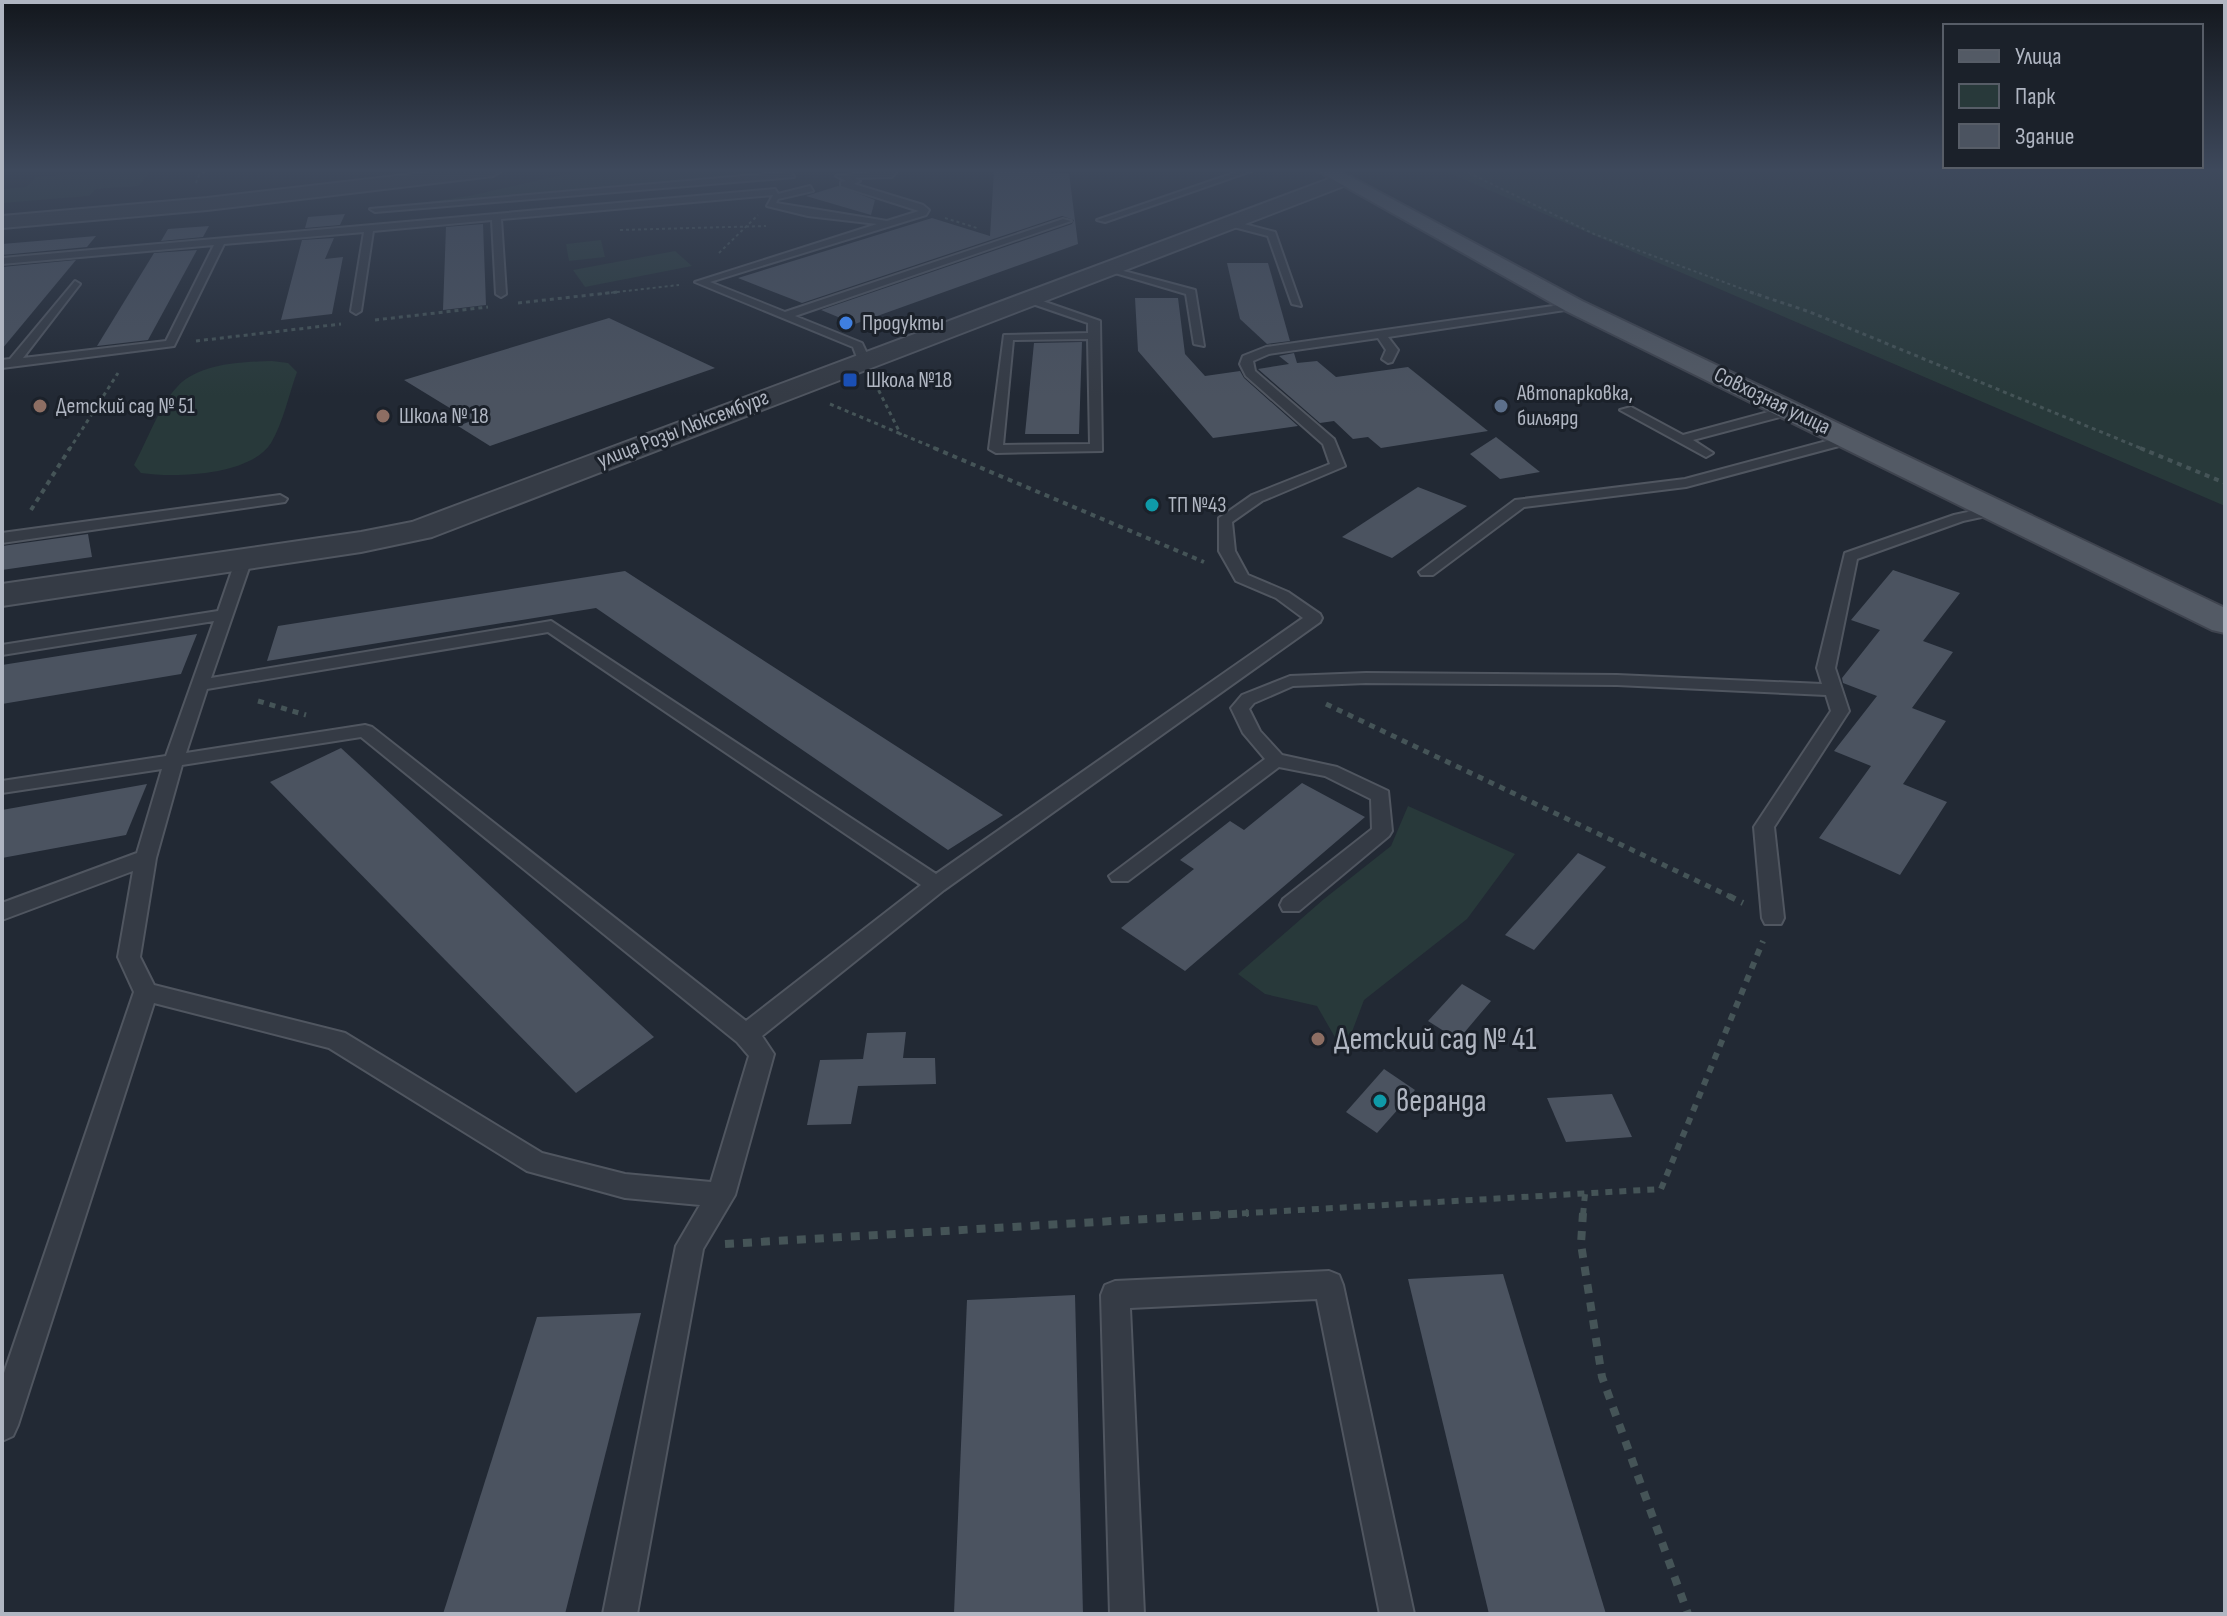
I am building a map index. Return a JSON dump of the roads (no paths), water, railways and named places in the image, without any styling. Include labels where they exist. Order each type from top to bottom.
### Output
[{"type":"main road","name":"Совхозная улица","points":[[1463,245],[1574,306],[2225,622]]},
{"type":"street","name":"улица Розы Люксембург","points":[[2,595],[420,530],[1169,245]]},
{"type":"lane","points":[[2,261],[181,245]]},
{"type":"lane","points":[[8,363],[170,344],[218,245]]},
{"type":"lane","points":[[356,317],[367,245]]},
{"type":"lane","points":[[498,245],[501,294]]},
{"type":"lane","points":[[818,245],[700,282],[858,345],[864,360]]},
{"type":"lane","points":[[784,316],[993,245]]},
{"type":"lane","points":[[1276,245],[1297,304]]},
{"type":"lane","points":[[1109,268],[1191,292],[1200,344]]},
{"type":"lane","points":[[8,363],[75,284]]},
{"type":"lane","points":[[1028,299],[1094,321],[1097,448],[996,449],[1008,337],[1094,336]]},
{"type":"lane","points":[[746,1035],[936,885],[1314,618],[1282,595],[1242,578],[1227,551],[1224,521],[1257,498],[1338,466],[1329,442],[1250,373],[1247,359],[1266,351],[1574,306]]},
{"type":"lane","points":[[1380,333],[1392,350],[1388,359]]},
{"type":"lane","points":[[1626,410],[1706,453]]},
{"type":"lane","points":[[1681,439],[1790,410]]},
{"type":"lane","points":[[1427,572],[1520,503],[1686,483],[1849,439]]},
{"type":"lane","points":[[8,537],[280,499]]},
{"type":"lane","points":[[1773,918],[1764,827],[1840,711],[1826,668],[1850,556],[1959,518],[1995,510]]},
{"type":"lane","points":[[2,1425],[146,992],[129,957],[146,858],[174,759],[244,559]]},
{"type":"lane","points":[[2,650],[223,615]]},
{"type":"lane","points":[[199,685],[551,626],[936,885]]},
{"type":"lane","points":[[1291,905],[1382,831],[1381,796],[1330,771],[1276,760],[1252,733],[1240,708],[1248,699],[1290,681],[1366,678],[1617,680],[1833,690]]},
{"type":"lane","points":[[2,787],[365,731],[746,1035],[762,1054],[721,1195],[690,1246],[620,1614]]},
{"type":"lane","points":[[1120,876],[1276,760]]},
{"type":"lane","points":[[2,912],[146,858]]},
{"type":"lane","points":[[146,992],[336,1040],[536,1163],[625,1186],[721,1195]]},
{"type":"lane","points":[[1127,1614],[1115,1295],[1329,1285],[1397,1614]]},
{"type":"place","name":"Продукты","points":[[846,323]]},
{"type":"place","name":"Школа №18","points":[[850,380]]},
{"type":"place","name":"Детский сад № 51","points":[[40,406]]},
{"type":"place","name":"Автопарковка, бильярд","points":[[1501,406]]},
{"type":"place","name":"Школа № 18","points":[[383,416]]},
{"type":"place","name":"ТП №43","points":[[1152,505]]},
{"type":"place","name":"Детский сад № 41","points":[[1318,1039]]},
{"type":"place","name":"веранда","points":[[1380,1101]]}]
